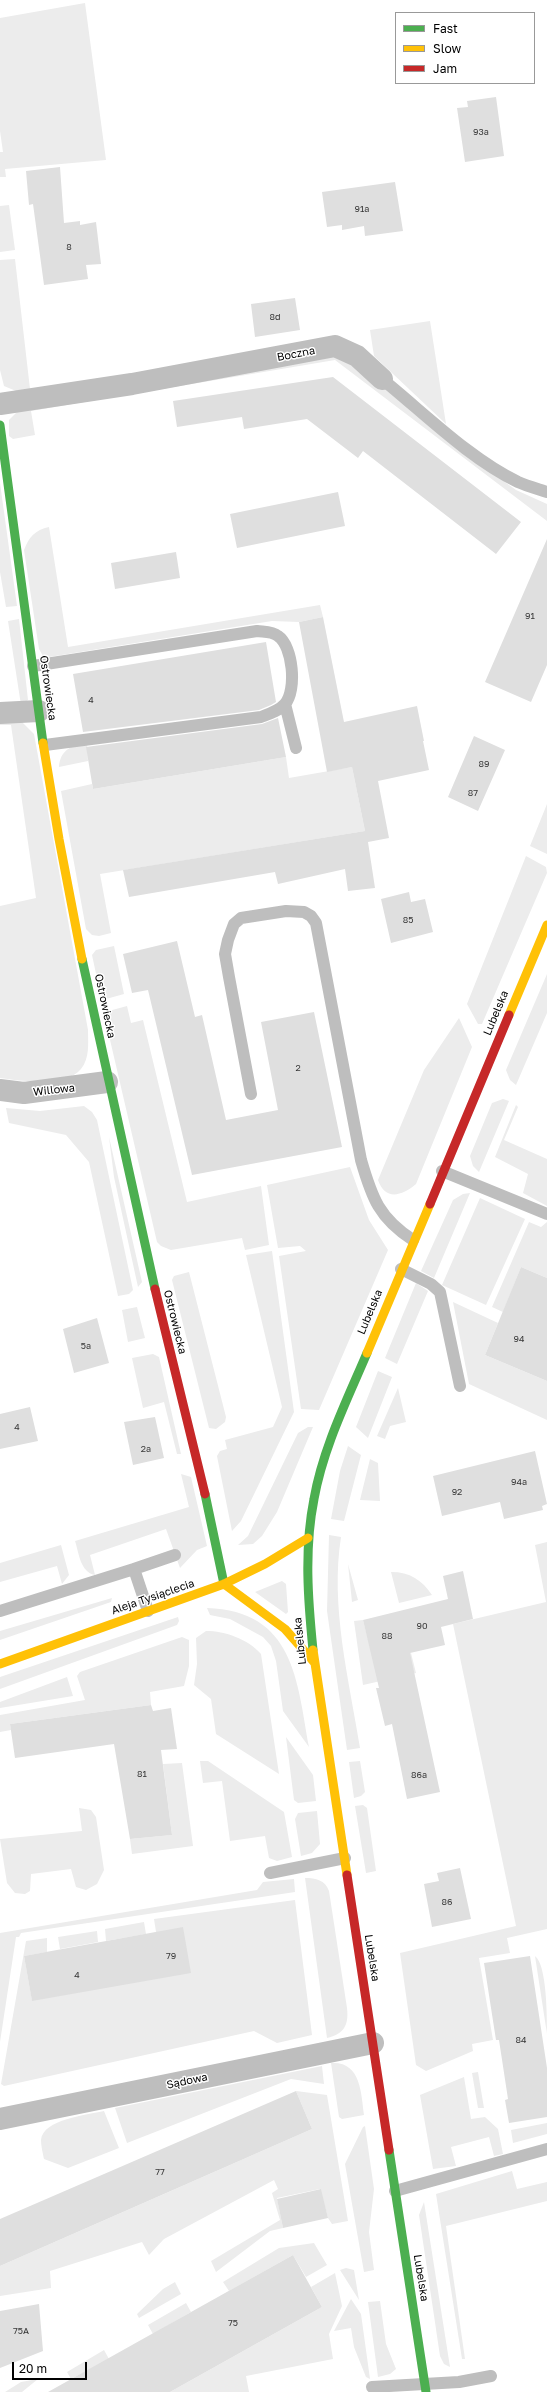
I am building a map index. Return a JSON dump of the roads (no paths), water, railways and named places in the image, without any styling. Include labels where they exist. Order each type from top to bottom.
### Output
[{"type":"street","name":"Boczna","points":[[0,404],[132,384],[334,346],[357,356],[382,379]]},
{"type":"street","name":"Ostrowiecka","points":[[0,425],[39,711],[70,895],[107,1082],[149,1264],[218,1548],[224,1584]]},
{"type":"street","points":[[0,713],[39,711]]},
{"type":"street","name":"Lubelska","points":[[425,2388],[314,1662],[307,1578],[308,1538],[312,1509],[324,1460],[339,1418],[547,925]]},
{"type":"street","name":"Willowa","points":[[0,1090],[24,1093],[107,1082]]},
{"type":"street","name":"Aleja Tysiąclecia","points":[[0,1664],[224,1584],[265,1564],[308,1538]]},
{"type":"street","points":[[224,1584],[285,1629],[314,1662]]},
{"type":"street","name":"Sądowa","points":[[0,2119],[373,2043]]},
{"type":"lane","name":"Boczna","points":[[382,379],[469,450],[499,471],[519,482],[547,492]]},
{"type":"lane","points":[[33,666],[258,631],[269,632],[277,635],[287,646],[293,684],[290,696],[285,704],[261,717],[45,745]]},
{"type":"lane","points":[[285,704],[296,748]]},
{"type":"lane","points":[[251,1094],[225,954],[228,940],[234,924],[241,918],[286,911],[304,912],[311,916],[316,923],[361,1160],[367,1182],[373,1197],[388,1221],[413,1240]]},
{"type":"lane","points":[[442,1171],[547,1214]]},
{"type":"lane","points":[[401,1270],[431,1284],[440,1292],[460,1386]]},
{"type":"lane","points":[[0,1612],[175,1555]]},
{"type":"lane","points":[[134,1569],[148,1611]]},
{"type":"lane","points":[[270,1872],[345,1858]]},
{"type":"lane","points":[[395,2191],[547,2149]]},
{"type":"lane","points":[[372,2387],[425,2388],[491,2376]]}]
